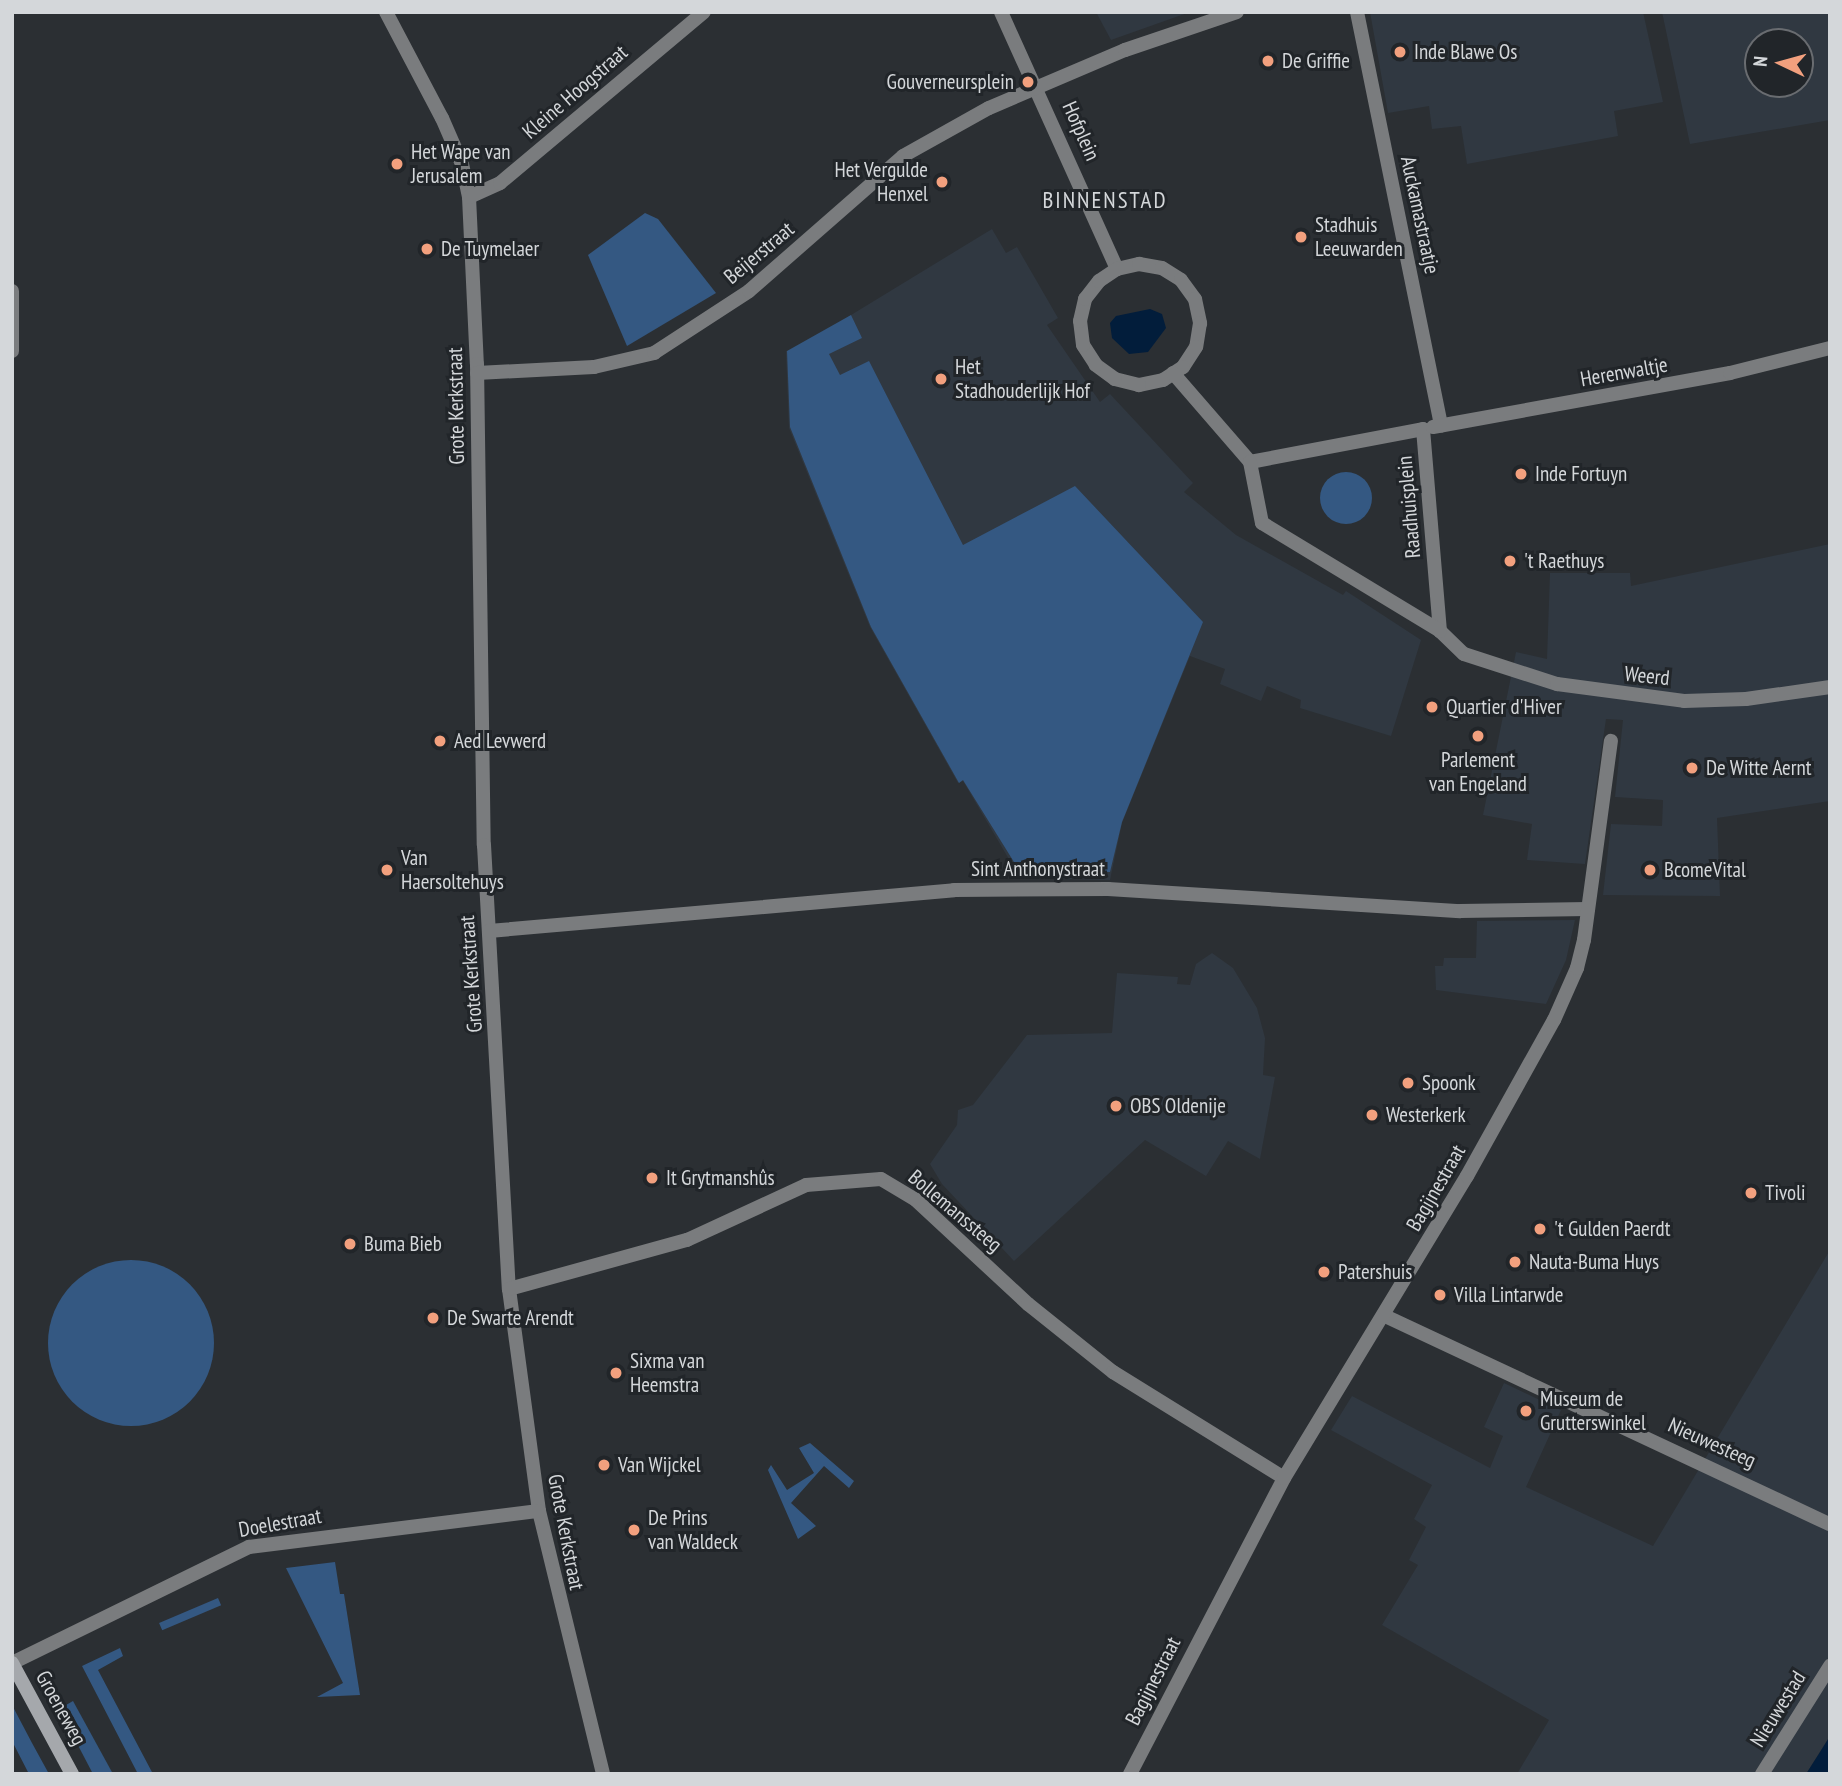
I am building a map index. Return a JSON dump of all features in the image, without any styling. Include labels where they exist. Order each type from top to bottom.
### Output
[{"type":"main road","name":"Groeneweg","points":[[12,1663],[72,1774]]},
{"type":"street","name":"Grote Kerkstraat","points":[[386,12],[442,118],[462,164],[469,197],[477,373],[489,931],[509,1289],[539,1511],[603,1774]]},
{"type":"street","name":"Kleine Hoogstraat","points":[[469,197],[509,176],[704,12]]},
{"type":"street","points":[[1001,12],[1038,88]]},
{"type":"street","name":"Beijerstraat","points":[[477,373],[594,367],[654,353],[749,291],[903,156],[989,107],[1125,50],[1237,12]]},
{"type":"street","name":"Auckamastraatje","points":[[1357,12],[1441,426]]},
{"type":"street","name":"Hofplein","points":[[1038,88],[1117,268]]},
{"type":"street","points":[[1139,264],[1162,268],[1181,280],[1195,299],[1200,323],[1196,346],[1173,373],[1139,385],[1115,379],[1096,365],[1083,345],[1080,321],[1085,299],[1099,281],[1117,268],[1139,264]]},
{"type":"street","points":[[12,290],[13,351]]},
{"type":"street","name":"Herenwaltje","points":[[1423,429],[1730,373],[1830,348]]},
{"type":"street","points":[[1173,373],[1250,462],[1262,523],[1440,631]]},
{"type":"street","name":"Raadhuisplein","points":[[1250,462],[1423,429],[1440,631]]},
{"type":"street","name":"Weerd","points":[[1440,631],[1464,654],[1557,684],[1617,695],[1684,701],[1734,700],[1830,687]]},
{"type":"street","name":"Bagijnestraat","points":[[1130,1774],[1284,1478],[1385,1316],[1554,1020],[1577,968],[1588,909],[1611,741]]},
{"type":"street","name":"Sint Anthonystraat","points":[[489,931],[954,890],[1108,889],[1447,911],[1588,909]]},
{"type":"street","name":"Bollemanssteeg","points":[[509,1289],[687,1240],[806,1185],[881,1179],[916,1200],[1028,1304],[1113,1372],[1284,1478]]},
{"type":"street","name":"Nieuwesteeg","points":[[1385,1316],[1830,1524]]},
{"type":"street","name":"Doelestraat","points":[[12,1663],[199,1569],[271,1542],[539,1511]]},
{"type":"street","name":"Nieuwestad","points":[[1762,1774],[1830,1666]]},
{"type":"shaded area","points":[[1096,12],[1190,12],[1111,40]]},
{"type":"shaded area","points":[[1370,12],[1643,12],[1663,102],[1614,111],[1618,136],[1467,164],[1461,126],[1432,129],[1429,106],[1388,113]]},
{"type":"shaded area","points":[[1662,12],[1830,12],[1830,120],[1690,144]]},
{"type":"shaded area","points":[[645,213],[658,219],[716,293],[627,346],[588,255]]},
{"type":"shaded area","points":[[992,229],[1006,253],[1017,247],[1058,318],[1047,325],[1100,402],[1110,394],[1193,483],[1184,492],[1236,535],[1343,595],[1346,591],[1421,640],[1391,736],[1300,708],[1301,700],[1267,686],[1261,701],[1220,684],[1225,669],[1190,656],[1122,823],[1110,880],[1020,878],[963,781],[958,783],[870,627],[789,428],[786,351],[792,351]]},
{"type":"shaded area","points":[[1150,309],[1162,314],[1166,328],[1148,352],[1129,354],[1112,338],[1110,323],[1116,316]]},
{"type":"shaded area","points":[[851,315],[862,338],[829,354],[840,375],[869,361],[963,545],[1075,486],[1203,622],[1122,822],[1110,872],[1019,870],[963,780],[959,783],[871,627],[790,427],[787,351]]},
{"type":"shaded area","points":[[1346,472],[1356,474],[1364,480],[1370,488],[1370,508],[1364,516],[1356,522],[1346,524],[1336,522],[1328,516],[1322,508],[1320,498],[1322,488],[1328,480],[1336,474]]},
{"type":"shaded area","points":[[1830,544],[1830,801],[1717,818],[1720,896],[1603,895],[1611,824],[1662,826],[1663,800],[1615,797],[1623,720],[1606,719],[1585,864],[1527,860],[1532,824],[1483,815],[1516,652],[1547,659],[1550,573],[1630,573],[1631,586]]},
{"type":"shaded area","points":[[1575,920],[1566,960],[1546,1004],[1436,990],[1435,966],[1443,966],[1444,958],[1476,958],[1477,921]]},
{"type":"shaded area","name":"OBS Oldenije","points":[[1212,953],[1233,968],[1257,1008],[1265,1038],[1263,1075],[1275,1077],[1260,1159],[1228,1141],[1206,1176],[1145,1140],[1014,1261],[942,1184],[930,1164],[957,1125],[958,1110],[973,1105],[1027,1035],[1112,1033],[1117,973],[1178,977],[1177,984],[1190,985],[1196,964]]},
{"type":"shaded area","points":[[1830,1250],[1830,1736],[1806,1774],[1517,1774],[1549,1720],[1382,1625],[1418,1565],[1409,1560],[1426,1527],[1414,1519],[1432,1485],[1331,1430],[1352,1396],[1490,1468],[1503,1436],[1484,1427],[1504,1383],[1561,1410],[1526,1487],[1653,1546]]},
{"type":"shaded area","points":[[131,1260],[163,1266],[190,1284],[208,1311],[214,1343],[208,1375],[190,1402],[163,1420],[131,1426],[99,1420],[72,1402],[54,1375],[48,1343],[54,1311],[72,1284],[99,1266]]},
{"type":"shaded area","points":[[810,1443],[854,1481],[849,1488],[824,1466],[791,1503],[816,1526],[798,1539],[768,1470],[771,1465],[787,1490],[814,1473],[799,1448]]},
{"type":"shaded area","points":[[335,1562],[340,1594],[344,1594],[360,1695],[317,1697],[343,1683],[286,1568]]},
{"type":"shaded area","points":[[218,1598],[221,1605],[162,1630],[159,1623]]},
{"type":"shaded area","points":[[120,1648],[123,1656],[98,1670],[153,1774],[138,1774],[82,1666]]},
{"type":"shaded area","points":[[73,1701],[113,1774],[93,1774],[59,1709]]},
{"type":"shaded area","points":[[12,1705],[49,1774],[29,1774],[12,1741]]},
{"type":"shaded area","points":[[1830,1736],[1830,1774],[1806,1774],[1820,1752]]},
{"type":"place","name":"Inde Blawe Os","points":[[1400,52]]},
{"type":"place","name":"De Griffie","points":[[1268,61]]},
{"type":"place","name":"Gouverneursplein","points":[[1028,82]]},
{"type":"place","name":"Het Wape van Jerusalem","points":[[397,164]]},
{"type":"place","name":"Het Vergulde Henxel","points":[[942,182]]},
{"type":"place","name":"Stadhuis Leeuwarden","points":[[1301,237]]},
{"type":"place","name":"De Tuymelaer","points":[[427,249]]},
{"type":"place","name":"Het Stadhouderlijk Hof","points":[[941,379]]},
{"type":"place","name":"Inde Fortuyn","points":[[1521,474]]},
{"type":"place","name":"'t Raethuys","points":[[1510,561]]},
{"type":"place","name":"Quartier d'Hiver","points":[[1432,707]]},
{"type":"place","name":"Parlement van Engeland","points":[[1478,736]]},
{"type":"place","name":"Aed Levwerd","points":[[440,741]]},
{"type":"place","name":"De Witte Aernt","points":[[1692,768]]},
{"type":"place","name":"Van Haersoltehuys","points":[[387,870]]},
{"type":"place","name":"BcomeVital","points":[[1650,870]]},
{"type":"place","name":"Spoonk","points":[[1408,1083]]},
{"type":"place","name":"OBS Oldenije","points":[[1116,1106]]},
{"type":"place","name":"Westerkerk","points":[[1372,1115]]},
{"type":"place","name":"It Grytmanshûs","points":[[652,1178]]},
{"type":"place","name":"Tivoli","points":[[1751,1193]]},
{"type":"place","name":"'t Gulden Paerdt","points":[[1540,1229]]},
{"type":"place","name":"Buma Bieb","points":[[350,1244]]},
{"type":"place","name":"Nauta-Buma Huys","points":[[1515,1262]]},
{"type":"place","name":"Patershuis","points":[[1324,1272]]},
{"type":"place","name":"Villa Lintarwde","points":[[1440,1295]]},
{"type":"place","name":"De Swarte Arendt","points":[[433,1318]]},
{"type":"place","name":"Sixma van Heemstra","points":[[616,1373]]},
{"type":"place","name":"Museum de Grutterswinkel","points":[[1526,1411]]},
{"type":"place","name":"Van Wijckel","points":[[604,1465]]},
{"type":"place","name":"De Prins van Waldeck","points":[[634,1530]]},
{"type":"district","name":"BINNENSTAD","points":[[1105,200]]}]
